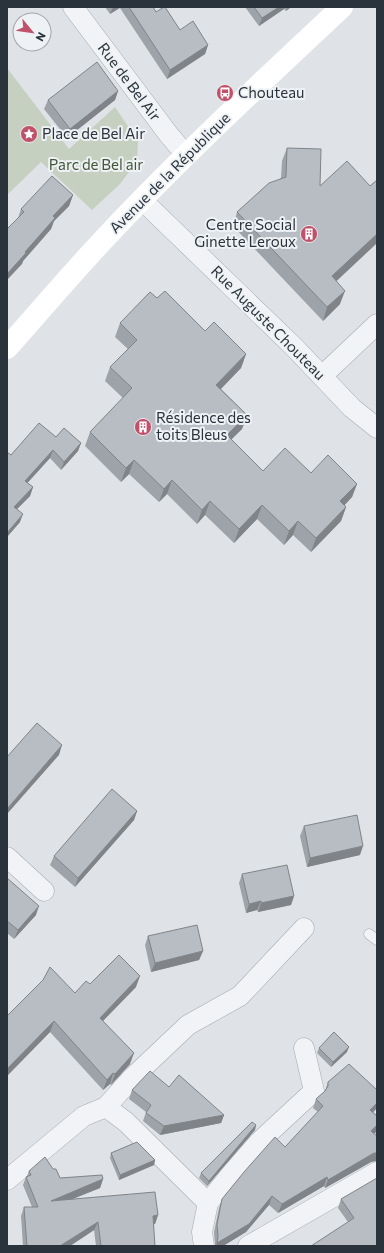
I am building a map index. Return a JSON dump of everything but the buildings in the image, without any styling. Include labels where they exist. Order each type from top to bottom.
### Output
[{"type":"street","name":"Rue de Bel Air","points":[[73,7],[169,135],[186,155]]},
{"type":"street","name":"Avenue de la République","points":[[7,348],[104,238],[186,155],[342,7]]},
{"type":"street","name":"Rue Auguste Chouteau","points":[[142,200],[294,347],[352,408],[377,428]]},
{"type":"street","points":[[322,376],[377,324]]},
{"type":"street","points":[[7,857],[44,891]]},
{"type":"street","points":[[7,1180],[84,1116],[106,1107],[132,1078],[188,1025],[240,996],[304,928]]},
{"type":"street","points":[[204,1246],[202,1232],[208,1203],[259,1142],[314,1091],[304,1048]]},
{"type":"street","points":[[106,1107],[126,1122],[208,1203]]},
{"type":"street","points":[[248,1246],[377,1172]]},
{"type":"green space","name":"Parc de Bel air","points":[[7,68],[69,149],[115,107],[138,141],[137,161],[120,184],[92,210],[41,162],[7,195]]},
{"type":"place","name":"Chouteau","points":[[225,93]]},
{"type":"place","name":"Place de Bel Air","points":[[29,134]]},
{"type":"place","name":"Centre Social Ginette Leroux","points":[[309,234]]},
{"type":"place","name":"Résidence des toits Bleus","points":[[143,427]]}]
